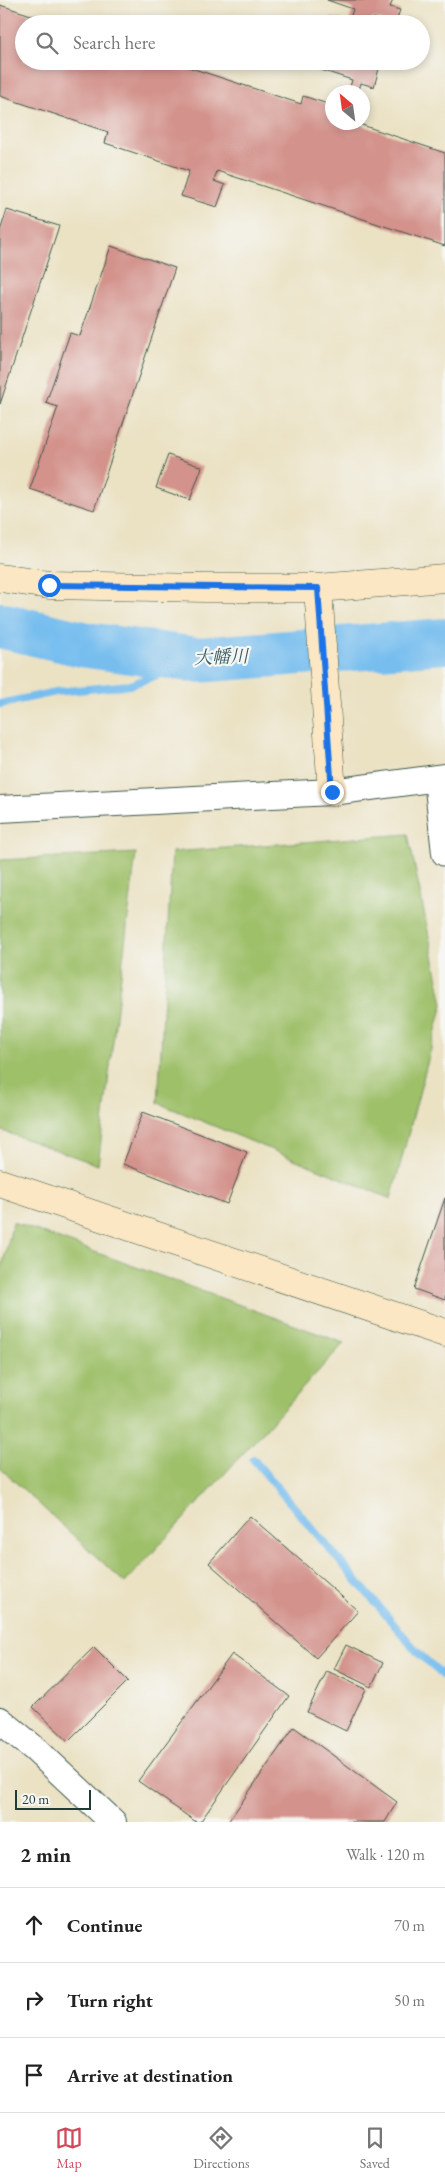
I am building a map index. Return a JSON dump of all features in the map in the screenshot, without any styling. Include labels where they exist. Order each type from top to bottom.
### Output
[{"type":"street","points":[[0,578],[49,585],[318,588],[445,578]]},
{"type":"street","points":[[318,588],[332,792]]},
{"type":"street","points":[[0,809],[332,792],[441,778],[445,853]]},
{"type":"street","points":[[0,1183],[445,1333]]},
{"type":"street","points":[[0,1720],[36,1750],[113,1822]]},
{"type":"green space","points":[[408,834],[443,1004],[391,1199],[158,1103],[172,852]]},
{"type":"green space","points":[[136,853],[98,1165],[0,1130],[0,860]]},
{"type":"green space","points":[[13,1222],[344,1343],[125,1583],[0,1468],[0,1275]]},
{"type":"building","points":[[327,0],[393,0],[390,7],[400,10],[398,15],[351,15],[353,9]]},
{"type":"building","points":[[0,5],[31,15],[15,15],[15,70],[197,70],[301,104],[303,96],[325,103],[325,130],[370,130],[370,128],[445,153],[445,246],[217,171],[214,181],[225,185],[217,207],[181,196],[189,171],[105,143],[108,132],[0,96]]},
{"type":"building","points":[[321,70],[379,70],[374,87],[361,83],[360,85],[351,85],[352,80]]},
{"type":"building","points":[[7,210],[59,226],[0,404],[0,231]]},
{"type":"building","points":[[111,246],[175,268],[94,510],[30,489],[58,407],[46,403],[70,333],[80,336]]},
{"type":"building","points":[[168,455],[202,467],[190,500],[156,488]]},
{"type":"building","points":[[143,1112],[247,1152],[227,1204],[123,1164]]},
{"type":"building","points":[[445,1198],[445,1300],[414,1289]]},
{"type":"building","points":[[250,1516],[358,1611],[316,1658],[209,1563]]},
{"type":"building","points":[[346,1645],[383,1663],[371,1687],[334,1669]]},
{"type":"building","points":[[94,1647],[128,1681],[68,1741],[33,1707]]},
{"type":"building","points":[[232,1654],[289,1696],[200,1822],[196,1822],[138,1781]]},
{"type":"building","points":[[327,1671],[366,1689],[346,1731],[307,1712]]},
{"type":"building","points":[[294,1727],[397,1802],[385,1822],[228,1822]]},
{"type":"waterway","name":"大幡川","points":[[0,625],[87,645],[197,660],[445,641]]},
{"type":"waterway","points":[[0,704],[56,692],[130,685],[197,660]]},
{"type":"waterway","points":[[253,1459],[420,1655],[445,1677]]},
{"type":"route","points":[[49,585],[318,588],[332,792]]}]
